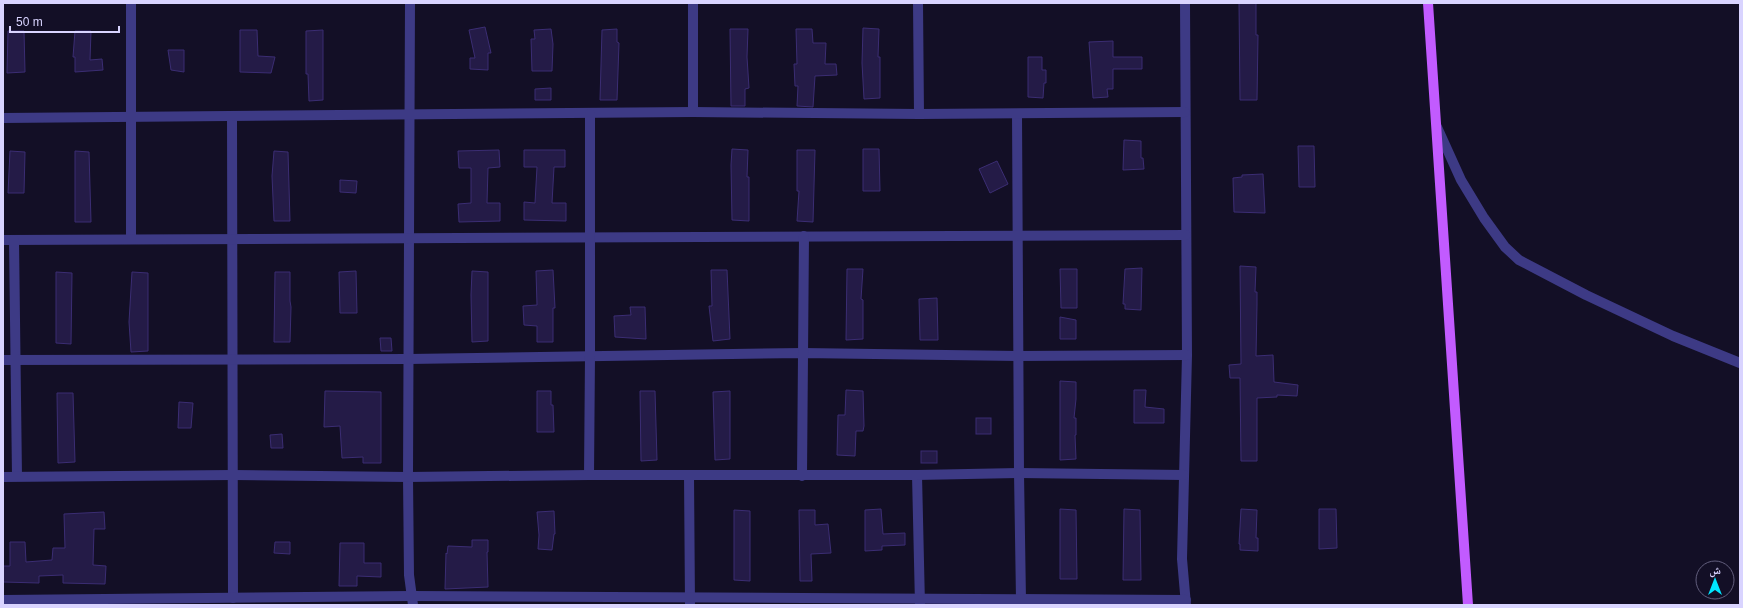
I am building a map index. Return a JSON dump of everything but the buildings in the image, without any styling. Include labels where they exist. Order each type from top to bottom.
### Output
[{"type":"main road","points":[[1428,3],[1468,605]]},
{"type":"street","points":[[131,3],[131,239]]},
{"type":"street","points":[[410,3],[408,478],[409,575],[412,601]]},
{"type":"street","points":[[693,3],[693,112]]},
{"type":"street","points":[[918,3],[919,114]]},
{"type":"street","points":[[3,600],[133,602],[233,598],[412,601],[690,602],[920,602],[1021,600],[1186,603],[1182,559],[1186,355],[1185,3]]},
{"type":"street","points":[[3,118],[693,112],[919,114],[1185,112]]},
{"type":"street","points":[[589,475],[590,114]]},
{"type":"street","points":[[1017,114],[1021,600]]},
{"type":"street","points":[[232,116],[234,239],[232,359],[233,598]]},
{"type":"street","points":[[1436,125],[1461,180],[1476,205],[1505,247],[1519,260],[1586,295],[1674,336],[1740,363]]},
{"type":"street","points":[[3,240],[1186,235]]},
{"type":"street","points":[[802,476],[804,236]]},
{"type":"street","points":[[14,240],[17,476]]},
{"type":"street","points":[[3,360],[409,359],[803,353],[1018,356],[1186,355]]},
{"type":"street","points":[[3,476],[233,475],[408,478],[589,475],[802,476],[1019,473],[1184,475]]},
{"type":"street","points":[[689,475],[690,602]]},
{"type":"street","points":[[917,475],[920,602]]}]
